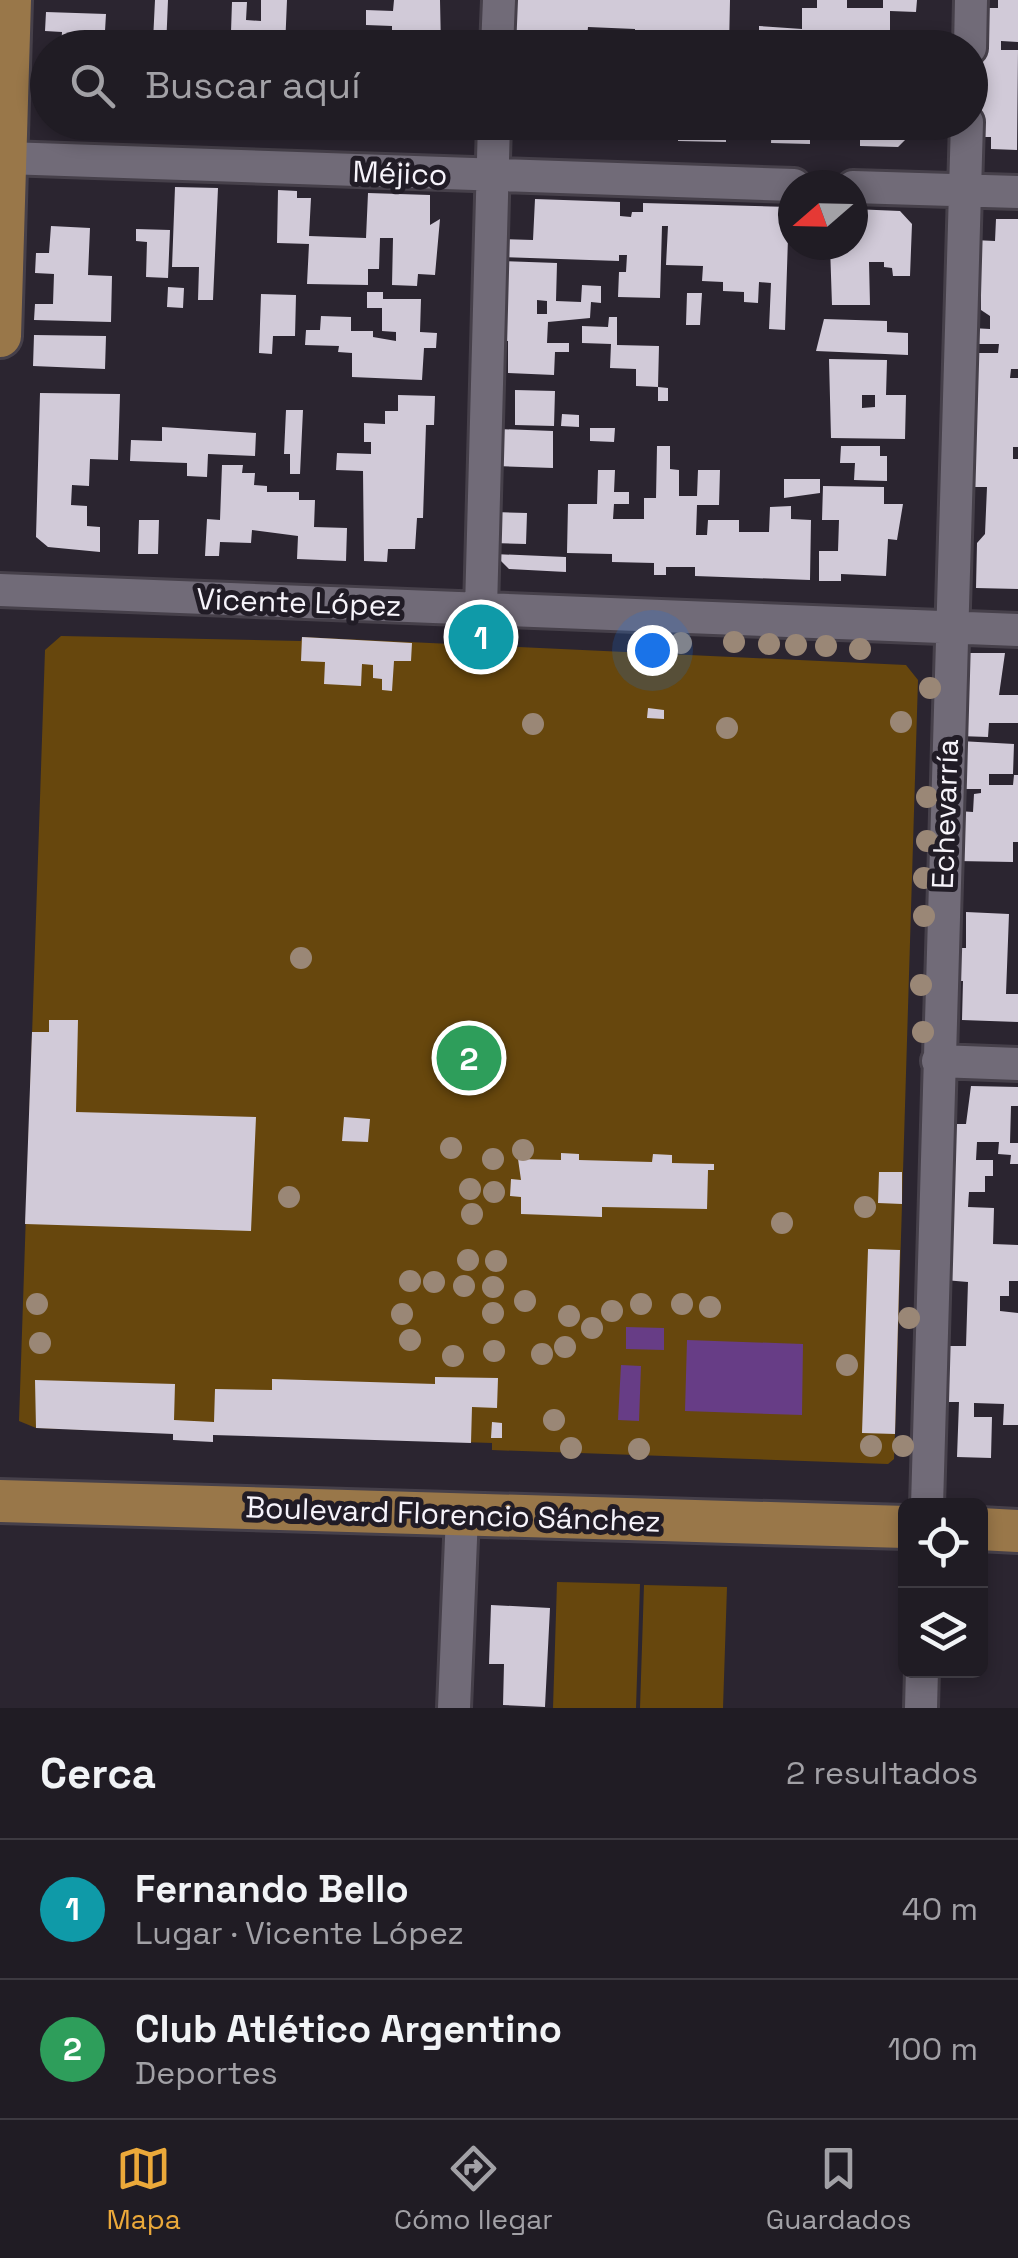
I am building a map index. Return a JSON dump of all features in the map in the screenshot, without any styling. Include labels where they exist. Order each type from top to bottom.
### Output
[{"type":"main road","points":[[0,336],[10,0]]},
{"type":"main road","name":"Boulevard Florencio Sánchez","points":[[0,1501],[898,1527]]},
{"type":"main road","points":[[988,1530],[1018,1531]]},
{"type":"street","points":[[498,30],[499,0]]},
{"type":"street","points":[[971,30],[972,0]]},
{"type":"street","points":[[481,609],[493,140]]},
{"type":"street","name":"Echevarría","points":[[927,1498],[967,140]]},
{"type":"street","name":"Méjico","points":[[6,158],[778,185]]},
{"type":"street","points":[[868,187],[1018,192]]},
{"type":"street","name":"Vicente López","points":[[0,590],[1018,630]]},
{"type":"street","points":[[938,1061],[1018,1064]]},
{"type":"street","points":[[454,1708],[462,1515]]},
{"type":"street","points":[[920,1708],[922,1678]]},
{"type":"shaded area","points":[[61,636],[301,641],[302,637],[906,665],[918,680],[894,1459],[888,1464],[492,1450],[492,1443],[36,1428],[19,1421],[45,650]]},
{"type":"shaded area","points":[[626,1327],[664,1328],[664,1350],[626,1349]]},
{"type":"shaded area","points":[[687,1340],[803,1344],[802,1415],[685,1411]]},
{"type":"shaded area","points":[[621,1365],[641,1366],[639,1421],[618,1420]]},
{"type":"shaded area","points":[[557,1582],[640,1584],[636,1708],[553,1708]]},
{"type":"shaded area","points":[[644,1585],[727,1587],[723,1708],[640,1708]]},
{"type":"building","points":[[155,0],[168,0],[167,30],[154,30]]},
{"type":"building","points":[[261,0],[287,0],[286,30],[231,30],[232,2],[247,2],[246,20],[261,21]]},
{"type":"building","points":[[394,0],[440,0],[441,30],[392,30],[392,26],[366,25],[366,10],[393,11]]},
{"type":"building","points":[[510,0],[730,0],[729,30],[509,30]]},
{"type":"building","points":[[817,0],[847,0],[847,8],[883,8],[883,0],[917,0],[916,12],[890,11],[890,30],[759,30],[759,26],[802,29],[802,8],[817,8]]},
{"type":"building","points":[[998,0],[1018,0],[1018,42],[1001,41],[1001,50],[1018,50],[1017,150],[991,149],[988,137],[988,30],[983,30],[984,8],[998,8]]},
{"type":"building","points":[[46,12],[106,14],[105,30],[45,30]]},
{"type":"building","points":[[726,140],[726,142],[678,141]]},
{"type":"building","points":[[771,140],[810,140],[810,144]]},
{"type":"building","points":[[860,140],[905,140],[898,147],[860,146]]},
{"type":"building","points":[[175,187],[218,188],[213,300],[198,300],[199,267],[172,267]]},
{"type":"building","points":[[278,190],[297,191],[297,198],[311,198],[309,236],[366,238],[368,193],[430,195],[430,225],[440,219],[435,275],[418,274],[417,286],[392,285],[393,238],[380,238],[379,269],[368,269],[368,285],[307,284],[309,244],[277,243]]},
{"type":"building","points":[[535,199],[620,202],[620,216],[631,217],[632,212],[643,212],[643,203],[778,207],[778,260],[787,260],[785,330],[769,329],[771,283],[759,282],[758,303],[744,302],[744,292],[723,291],[723,282],[702,281],[703,266],[666,265],[668,226],[662,226],[660,298],[618,297],[619,272],[626,272],[627,255],[619,255],[619,261],[504,257],[504,239],[533,240]]},
{"type":"building","points":[[868,210],[900,211],[912,224],[910,276],[893,276],[892,268],[884,267],[884,262],[869,262],[870,305],[832,305],[830,260],[868,260]]},
{"type":"building","points":[[996,219],[1018,219],[1018,369],[1011,369],[1010,378],[1018,378],[1018,447],[1013,447],[1013,459],[1018,459],[1018,589],[976,588],[977,543],[985,534],[987,487],[968,487],[970,429],[976,429],[977,407],[970,407],[972,353],[998,353],[999,344],[972,344],[972,328],[990,329],[990,316],[981,310],[981,293],[973,293],[974,240],[995,241]]},
{"type":"building","points":[[51,226],[90,228],[88,275],[112,276],[111,322],[34,320],[35,304],[53,304],[54,274],[35,273],[36,253],[49,253]]},
{"type":"building","points":[[136,229],[170,230],[168,278],[146,277],[147,242],[136,241]]},
{"type":"building","points":[[503,261],[557,263],[556,301],[581,302],[582,285],[601,286],[601,303],[591,302],[590,318],[548,322],[547,343],[569,343],[569,352],[555,352],[554,375],[508,373],[508,341],[500,341]],"holes":[[[537,300],[547,301],[547,314],[537,314]]]},
{"type":"building","points":[[168,287],[184,288],[183,308],[167,307]]},
{"type":"building","points":[[367,292],[383,292],[383,299],[421,299],[420,332],[437,333],[436,348],[424,348],[422,380],[352,377],[352,353],[338,352],[339,346],[305,345],[306,330],[320,330],[321,316],[351,317],[351,331],[373,331],[373,337],[396,341],[396,332],[382,331],[382,308],[367,308]]},
{"type":"building","points":[[687,293],[702,293],[700,325],[686,325]]},
{"type":"building","points":[[261,294],[296,295],[295,336],[273,336],[272,354],[259,353]]},
{"type":"building","points":[[609,317],[617,317],[617,345],[659,346],[658,387],[636,386],[636,369],[610,368],[611,344],[582,343],[582,326],[608,327]]},
{"type":"building","points":[[824,319],[887,321],[887,332],[908,333],[908,355],[816,351]]},
{"type":"building","points":[[34,335],[106,336],[105,369],[33,366]]},
{"type":"building","points":[[829,359],[887,360],[886,395],[906,395],[905,439],[831,438]],"holes":[[[862,395],[875,395],[875,407],[862,408]]]},
{"type":"building","points":[[658,387],[668,388],[668,401],[658,401]]},
{"type":"building","points":[[515,390],[555,391],[554,426],[515,425]]},
{"type":"building","points":[[40,393],[120,394],[118,460],[90,459],[89,486],[72,485],[71,505],[87,506],[87,526],[100,527],[100,552],[48,547],[36,537]]},
{"type":"building","points":[[398,395],[435,396],[434,425],[426,425],[423,518],[417,518],[415,549],[388,549],[387,562],[364,561],[363,471],[336,470],[337,453],[371,454],[371,442],[364,442],[364,423],[385,424],[385,411],[398,411]]},
{"type":"building","points":[[286,410],[303,410],[300,474],[290,474],[290,454],[284,454]]},
{"type":"building","points":[[562,414],[579,415],[579,427],[561,426]]},
{"type":"building","points":[[162,427],[256,433],[255,456],[208,454],[207,477],[187,476],[187,463],[130,461],[131,440],[162,441]]},
{"type":"building","points":[[590,428],[615,428],[614,442],[590,441]]},
{"type":"building","points":[[498,429],[553,431],[553,468],[497,466]]},
{"type":"building","points":[[657,446],[670,446],[670,469],[679,470],[679,496],[697,496],[698,470],[720,470],[719,505],[697,505],[696,535],[707,535],[708,520],[739,520],[739,532],[769,532],[770,507],[791,506],[791,519],[811,520],[810,580],[695,576],[695,567],[666,567],[666,575],[654,575],[654,563],[612,562],[612,554],[567,553],[568,504],[597,504],[598,470],[615,470],[614,492],[629,492],[629,504],[614,504],[613,519],[644,519],[644,498],[656,498]]},
{"type":"building","points":[[841,446],[880,446],[880,456],[887,456],[887,481],[854,480],[855,463],[840,463]]},
{"type":"building","points":[[222,465],[243,465],[242,473],[255,473],[254,485],[267,486],[267,492],[299,492],[299,500],[315,500],[314,527],[347,528],[346,561],[297,559],[298,536],[252,530],[251,543],[220,542],[219,556],[205,556],[207,519],[220,520]]},
{"type":"building","points":[[784,479],[820,479],[820,493],[784,498]]},
{"type":"building","points":[[823,486],[884,487],[884,504],[903,504],[897,540],[888,539],[886,576],[841,574],[841,581],[819,581],[819,551],[838,551],[839,520],[822,520]]},
{"type":"building","points":[[495,512],[527,513],[526,544],[493,543]]},
{"type":"building","points":[[139,520],[159,520],[158,554],[138,554]]},
{"type":"building","points":[[494,554],[566,557],[566,572],[509,569]]},
{"type":"building","points":[[302,637],[412,643],[411,661],[394,661],[392,691],[382,690],[382,679],[373,678],[373,665],[362,664],[361,686],[324,684],[325,662],[301,661]]},
{"type":"building","points":[[969,653],[1005,653],[999,695],[1018,695],[1018,723],[989,723],[988,737],[959,736],[961,663]]},
{"type":"building","points":[[648,708],[664,710],[664,719],[647,718]]},
{"type":"building","points":[[960,741],[1014,744],[1013,774],[989,774],[989,785],[1013,785],[1014,775],[1018,775],[1018,842],[1013,842],[1013,862],[957,861],[958,811],[973,812],[974,794],[981,793],[981,789],[958,789]]},
{"type":"building","points":[[966,912],[1009,914],[1006,994],[1018,994],[1018,1022],[962,1020],[963,981],[953,981],[954,948],[966,948]]},
{"type":"building","points":[[49,1020],[78,1020],[76,1112],[256,1117],[251,1231],[25,1224],[32,1032],[49,1032]]},
{"type":"building","points":[[971,1086],[1018,1087],[1018,1106],[1011,1106],[1010,1143],[1018,1143],[1018,1164],[1010,1164],[1011,1155],[998,1154],[999,1142],[977,1142],[976,1160],[993,1160],[993,1176],[985,1176],[985,1192],[969,1192],[968,1207],[994,1208],[993,1244],[1018,1245],[1018,1281],[1009,1281],[1009,1296],[1000,1296],[1000,1311],[1018,1313],[1018,1425],[1003,1425],[1004,1404],[974,1403],[974,1417],[992,1417],[991,1458],[957,1457],[959,1402],[941,1402],[942,1346],[966,1346],[968,1282],[944,1280],[948,1124],[966,1124]]},
{"type":"building","points":[[344,1117],[370,1119],[368,1142],[342,1141]]},
{"type":"building","points":[[561,1153],[579,1154],[579,1160],[652,1162],[653,1154],[672,1155],[672,1163],[714,1164],[714,1170],[708,1170],[707,1209],[602,1207],[602,1217],[521,1214],[521,1197],[510,1196],[511,1179],[521,1180],[518,1159],[561,1160]]},
{"type":"building","points":[[879,1172],[902,1172],[902,1204],[878,1203]]},
{"type":"building","points":[[868,1249],[900,1250],[895,1434],[862,1433]]},
{"type":"building","points":[[435,1377],[498,1378],[497,1408],[472,1407],[471,1443],[213,1435],[213,1442],[173,1440],[173,1434],[36,1428],[35,1380],[175,1384],[174,1420],[214,1422],[215,1389],[272,1390],[272,1379],[435,1384]]},
{"type":"building","points":[[492,1422],[502,1423],[502,1438],[491,1438]]},
{"type":"building","points":[[491,1605],[550,1608],[545,1707],[503,1705],[504,1664],[489,1664]]},
{"type":"place","name":"Fernando Bello","points":[[481,637]]},
{"type":"place","name":"Club Atlético Argentino","points":[[469,1058]]}]
